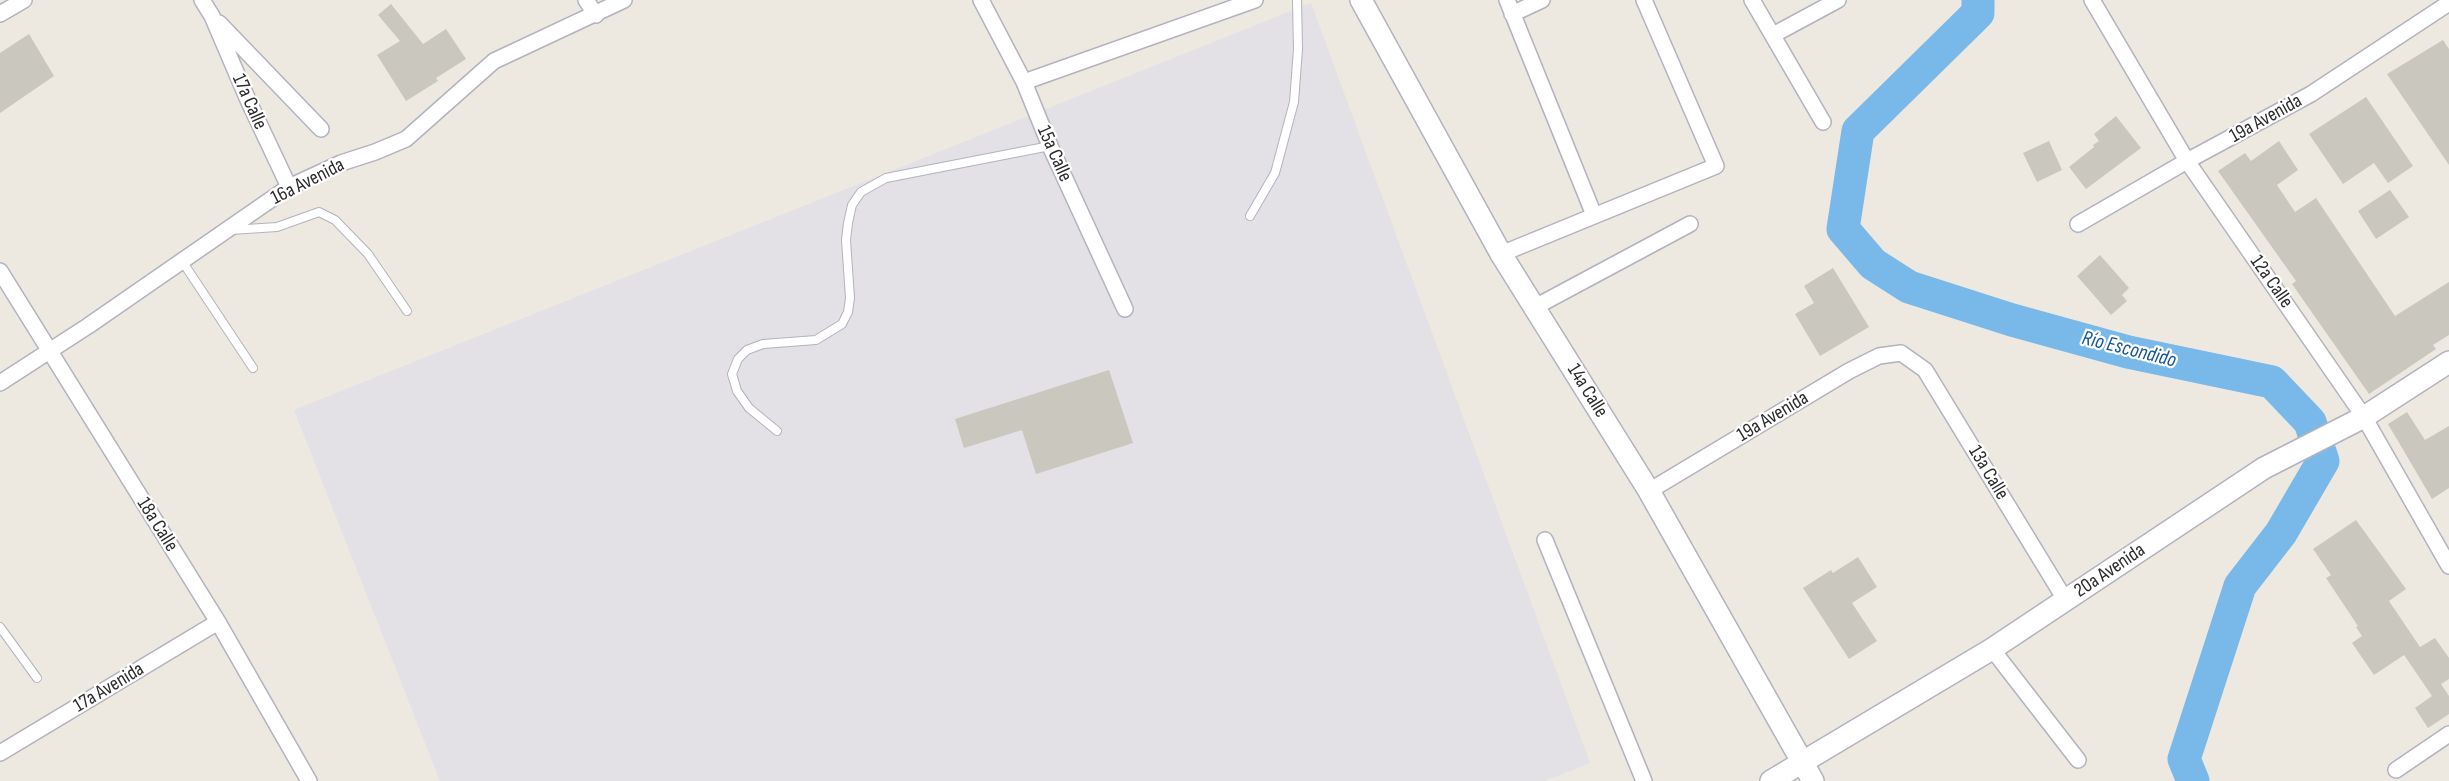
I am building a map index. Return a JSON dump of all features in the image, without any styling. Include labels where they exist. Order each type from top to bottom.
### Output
[{"type":"street","points":[[0,14],[24,0]]},
{"type":"street","name":"17a Calle","points":[[202,0],[212,16],[289,187]]},
{"type":"street","points":[[586,0],[596,15]]},
{"type":"street","name":"16a Avenida","points":[[0,383],[49,352],[289,187],[341,163],[405,139],[494,62],[624,0]]},
{"type":"street","name":"15a Calle","points":[[981,0],[1024,82],[1050,146],[1125,309]]},
{"type":"street","points":[[1024,82],[1255,0]]},
{"type":"street","name":"14a Calle","points":[[1361,0],[1501,254],[1649,491],[1813,781]]},
{"type":"street","points":[[1542,0],[1509,7],[1594,215]]},
{"type":"street","points":[[1501,254],[1716,166],[1644,0]]},
{"type":"street","points":[[1752,0],[1823,122]]},
{"type":"street","points":[[1773,35],[1838,0]]},
{"type":"street","name":"12a Calle","points":[[2092,0],[2187,161],[2364,417],[2449,566]]},
{"type":"street","name":"19a Avenida","points":[[2078,224],[2310,94],[2449,3]]},
{"type":"street","name":"17a Calle","points":[[212,16],[321,129]]},
{"type":"street","points":[[1535,307],[1690,224]]},
{"type":"street","name":"18a Calle","points":[[0,271],[218,622],[309,781]]},
{"type":"street","name":"19a Avenida","points":[[1649,491],[1849,371],[1879,356],[1901,353]]},
{"type":"street","name":"13a Calle","points":[[1901,353],[1925,370],[2066,601]]},
{"type":"street","name":"20a Avenida","points":[[1771,781],[1992,649],[2264,468],[2332,431],[2364,417],[2449,362]]},
{"type":"street","points":[[1545,540],[1644,781]]},
{"type":"street","name":"17a Avenida","points":[[0,753],[218,622]]},
{"type":"street","points":[[1992,649],[2078,760]]},
{"type":"street","points":[[2396,770],[2449,734]]},
{"type":"lane","points":[[1250,216],[1275,173],[1294,102],[1298,49],[1297,0]]},
{"type":"lane","points":[[777,431],[749,408],[737,391],[732,374],[738,359],[747,350],[763,344],[816,340],[842,324],[848,312],[850,298],[846,240],[848,223],[852,205],[861,192],[886,177],[1050,146]]},
{"type":"lane","points":[[226,230],[277,227],[319,212],[335,220],[368,254],[407,311]]},
{"type":"lane","points":[[182,261],[253,368]]},
{"type":"lane","points":[[0,627],[38,678]]},
{"type":"shaded area","points":[[1311,3],[1590,763],[1545,781],[440,781],[294,410]]},
{"type":"building","points":[[391,4],[423,44],[446,29],[466,59],[436,78],[438,81],[406,101],[377,55],[400,41],[378,15]]},
{"type":"building","points":[[29,34],[54,76],[0,113],[0,53]]},
{"type":"building","points":[[2443,40],[2449,49],[2449,165],[2387,74]]},
{"type":"building","points":[[2366,97],[2413,166],[2388,183],[2374,163],[2343,184],[2309,134]]},
{"type":"building","points":[[2116,116],[2141,148],[2086,189],[2069,167],[2094,147],[2093,145],[2099,141],[2094,134]]},
{"type":"building","points":[[2049,141],[2062,170],[2037,182],[2023,153]]},
{"type":"building","points":[[2279,141],[2298,170],[2277,185],[2295,212],[2316,198],[2395,316],[2449,282],[2449,335],[2433,345],[2436,349],[2369,394],[2292,284],[2296,281],[2218,171],[2245,153],[2251,161]]},
{"type":"building","points":[[2390,190],[2409,217],[2376,239],[2358,211]]},
{"type":"building","points":[[2100,255],[2129,288],[2122,295],[2127,301],[2111,315],[2077,276]]},
{"type":"building","points":[[1833,268],[1869,327],[1820,356],[1795,314],[1814,303],[1804,286]]},
{"type":"building","points":[[1109,370],[1133,443],[1036,474],[1022,430],[964,448],[955,419]]},
{"type":"building","points":[[2407,412],[2425,440],[2449,426],[2449,488],[2432,499],[2388,424]]},
{"type":"building","points":[[2356,520],[2406,589],[2389,601],[2420,647],[2435,638],[2449,658],[2449,679],[2441,684],[2449,696],[2449,714],[2428,728],[2415,708],[2432,696],[2404,655],[2374,675],[2352,643],[2362,636],[2356,627],[2358,626],[2326,578],[2331,575],[2313,549]]},
{"type":"building","points":[[1858,557],[1877,587],[1852,603],[1877,641],[1849,659],[1803,588],[1831,570],[1833,573]]},
{"type":"waterway","name":"Río Escondido","points":[[1978,0],[1978,13],[1858,131],[1843,229],[1873,264],[1909,287],[2012,320],[2128,352],[2272,382],[2310,422],[2323,461],[2281,533],[2240,586],[2184,759],[2193,781]]}]
